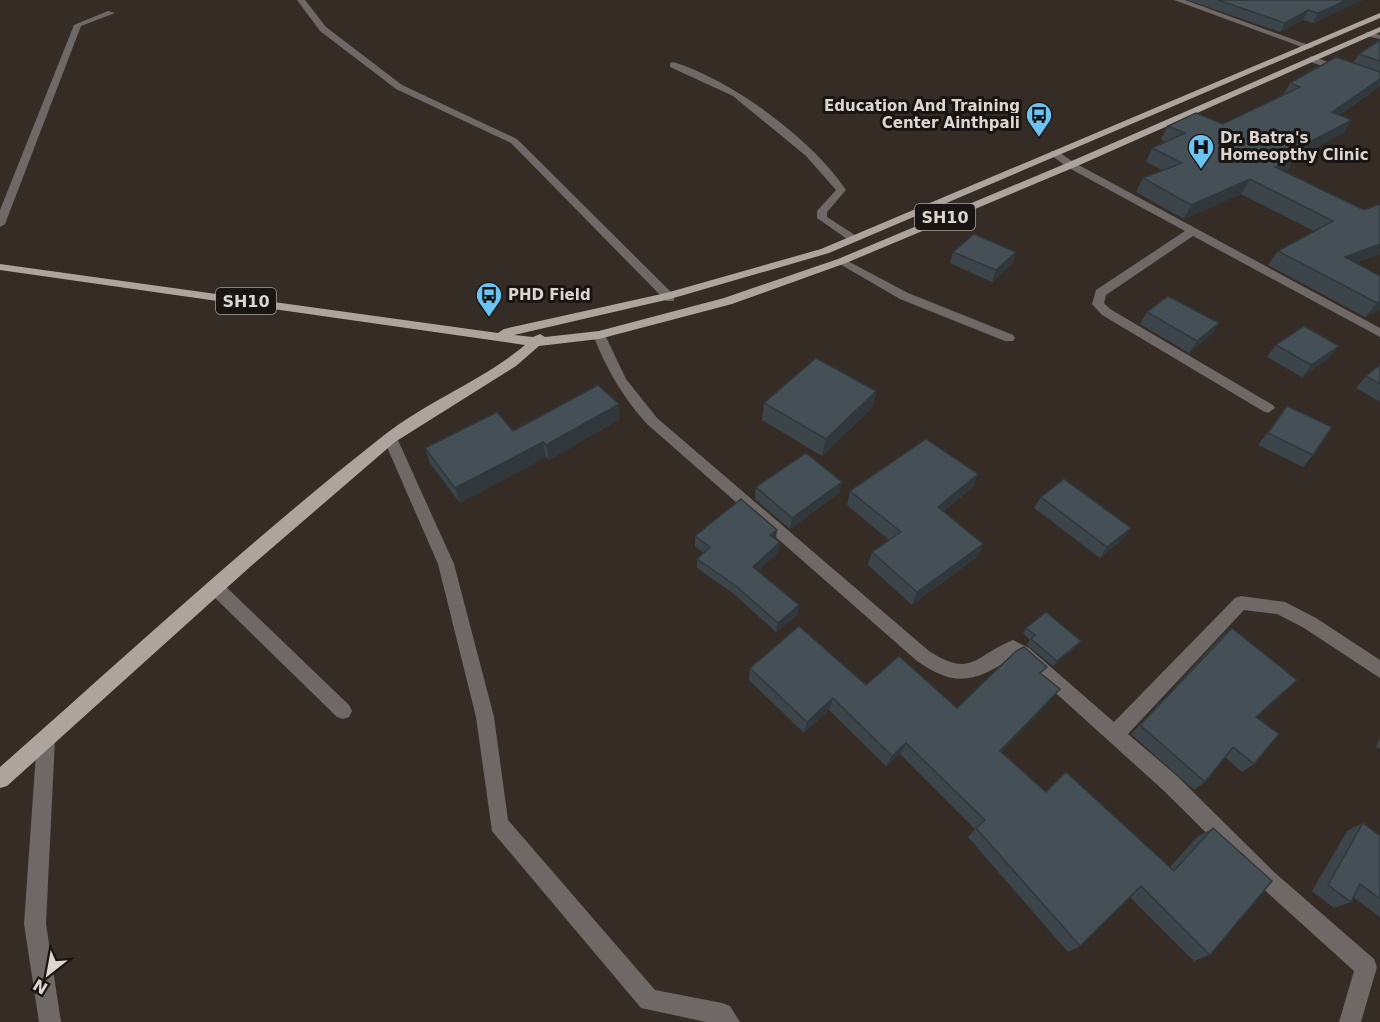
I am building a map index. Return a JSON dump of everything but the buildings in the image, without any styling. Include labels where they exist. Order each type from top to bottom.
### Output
[{"type":"main road","name":"SH10","points":[[492,336],[669,298],[749,276],[854,239],[1310,47],[1380,15]]},
{"type":"main road","name":"SH10","points":[[0,267],[536,342],[599,335],[728,301],[842,261],[1071,165],[1311,60],[1375,35],[1380,29]]},
{"type":"main road","points":[[0,779],[215,587],[390,438],[511,363],[558,322]]},
{"type":"street","points":[[301,0],[323,29],[399,87],[514,141],[669,298]]},
{"type":"street","points":[[1178,0],[1310,47]]},
{"type":"street","points":[[0,224],[78,26],[111,13]]},
{"type":"street","points":[[1311,60],[1380,83]]},
{"type":"street","points":[[673,65],[704,77],[736,95],[830,172],[841,190],[821,215],[822,218],[854,239]]},
{"type":"street","points":[[1054,153],[1071,165],[1380,333]]},
{"type":"street","points":[[1194,230],[1100,293],[1098,304],[1106,312],[1268,408]]},
{"type":"street","points":[[842,261],[904,296],[1009,338]]},
{"type":"street","points":[[599,335],[615,374],[635,404],[652,421],[923,656],[940,669],[973,673],[1013,648],[1023,652],[1170,783],[1267,879],[1373,963],[1350,1022]]},
{"type":"street","points":[[390,438],[446,564],[485,717],[499,824],[650,1000],[722,1014],[729,1022]]},
{"type":"street","points":[[215,587],[343,711]]},
{"type":"street","points":[[1114,735],[1241,603],[1279,607],[1310,623],[1380,669]]},
{"type":"street","points":[[46,739],[35,924],[50,1022]]},
{"type":"place","name":"Education And Training Center Ainthpali","points":[[1039,138]]},
{"type":"place","name":"Dr. Batra's Homeopthy Clinic","points":[[1201,170]]},
{"type":"place","name":"PHD Field","points":[[489,318]]}]
